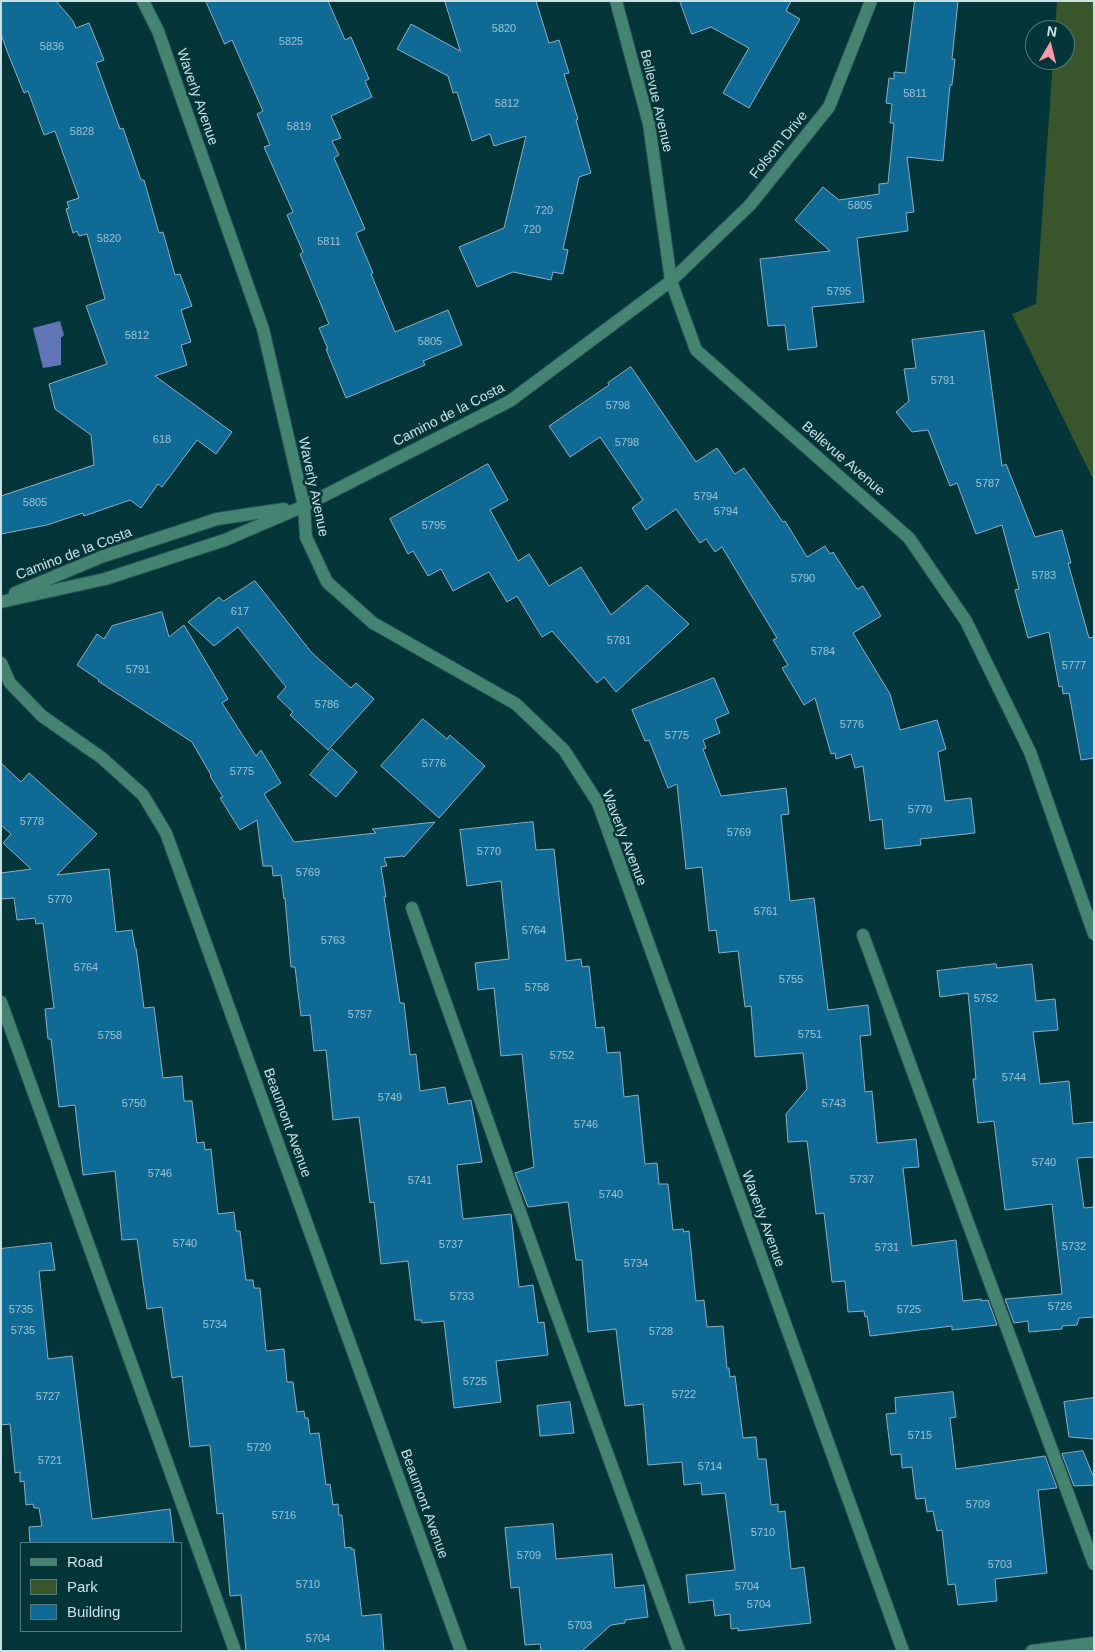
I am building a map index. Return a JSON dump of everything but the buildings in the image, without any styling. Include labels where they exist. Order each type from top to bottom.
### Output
[{"type":"street","name":"Waverly Avenue","points":[[143,1],[158,30],[263,330],[304,506],[306,537],[327,582],[372,623],[516,704],[564,750],[598,803],[903,1651]]},
{"type":"street","name":"Bellevue Avenue","points":[[616,1],[648,124],[671,281],[696,350],[909,538],[966,621],[1030,752],[1094,934]]},
{"type":"street","name":"Folsom Drive","points":[[671,281],[750,205],[829,107],[871,1]]},
{"type":"street","name":"Camino de la Costa","points":[[1,600],[105,579],[225,540],[304,506],[510,401],[671,281]]},
{"type":"street","name":"Camino de la Costa","points":[[1,600],[101,557],[217,519],[304,506]]},
{"type":"street","name":"Beaumont Avenue","points":[[1,663],[10,683],[42,716],[102,758],[143,795],[166,832],[461,1651]]},
{"type":"street","points":[[412,908],[679,1651]]},
{"type":"street","points":[[864,935],[1094,1564]]},
{"type":"street","points":[[1,1002],[235,1651]]},
{"type":"street","points":[[1032,1651],[1094,1644]]},
{"type":"green space","points":[[1057,1],[1094,1],[1094,481],[1012,314],[1036,304],[1052,70],[1075,70],[1075,20],[1056,20]]},
{"type":"water","points":[[60,321],[64,335],[61,338],[61,365],[43,368],[33,328]]}]
